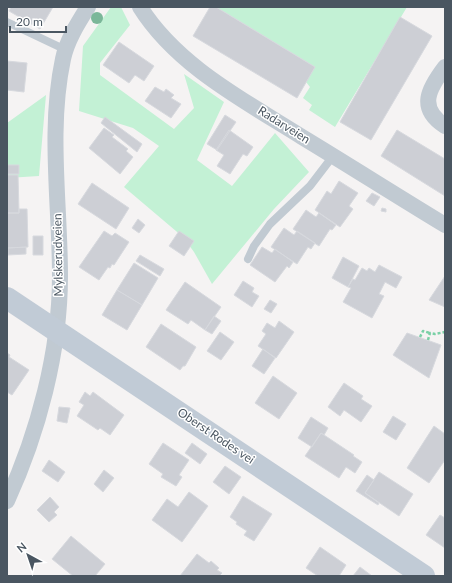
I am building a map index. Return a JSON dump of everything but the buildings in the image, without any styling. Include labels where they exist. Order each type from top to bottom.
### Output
[{"type":"street","name":"Mylskerudveien","points":[[7,502],[31,439],[54,354],[60,276],[56,164],[57,102],[66,50],[70,39],[88,7]]},
{"type":"street","name":"Radarveien","points":[[140,7],[162,38],[196,66],[260,110],[445,225]]},
{"type":"street","points":[[445,68],[430,90],[427,101],[429,107],[440,123],[445,126]]},
{"type":"street","name":"Oberst Rodes vei","points":[[7,298],[424,576]]},
{"type":"lane","points":[[7,22],[66,50]]},
{"type":"lane","points":[[248,259],[254,246],[270,224],[310,186],[333,156]]},
{"type":"path","points":[[420,337],[423,330],[435,334],[445,332]]},
{"type":"path","points":[[428,340],[430,333]]},
{"type":"green space","points":[[111,7],[121,7],[130,25],[100,63],[100,75],[174,129],[194,108],[184,74],[224,102],[197,160],[232,186],[275,133],[309,172],[274,209],[212,284],[194,252],[183,237],[124,187],[159,146],[133,128],[79,111],[83,46]]},
{"type":"green space","points":[[216,7],[407,7],[335,127],[309,110],[312,105],[303,98],[310,87],[306,82],[315,67]]},
{"type":"green space","points":[[46,95],[39,176],[7,178],[7,123]]}]
